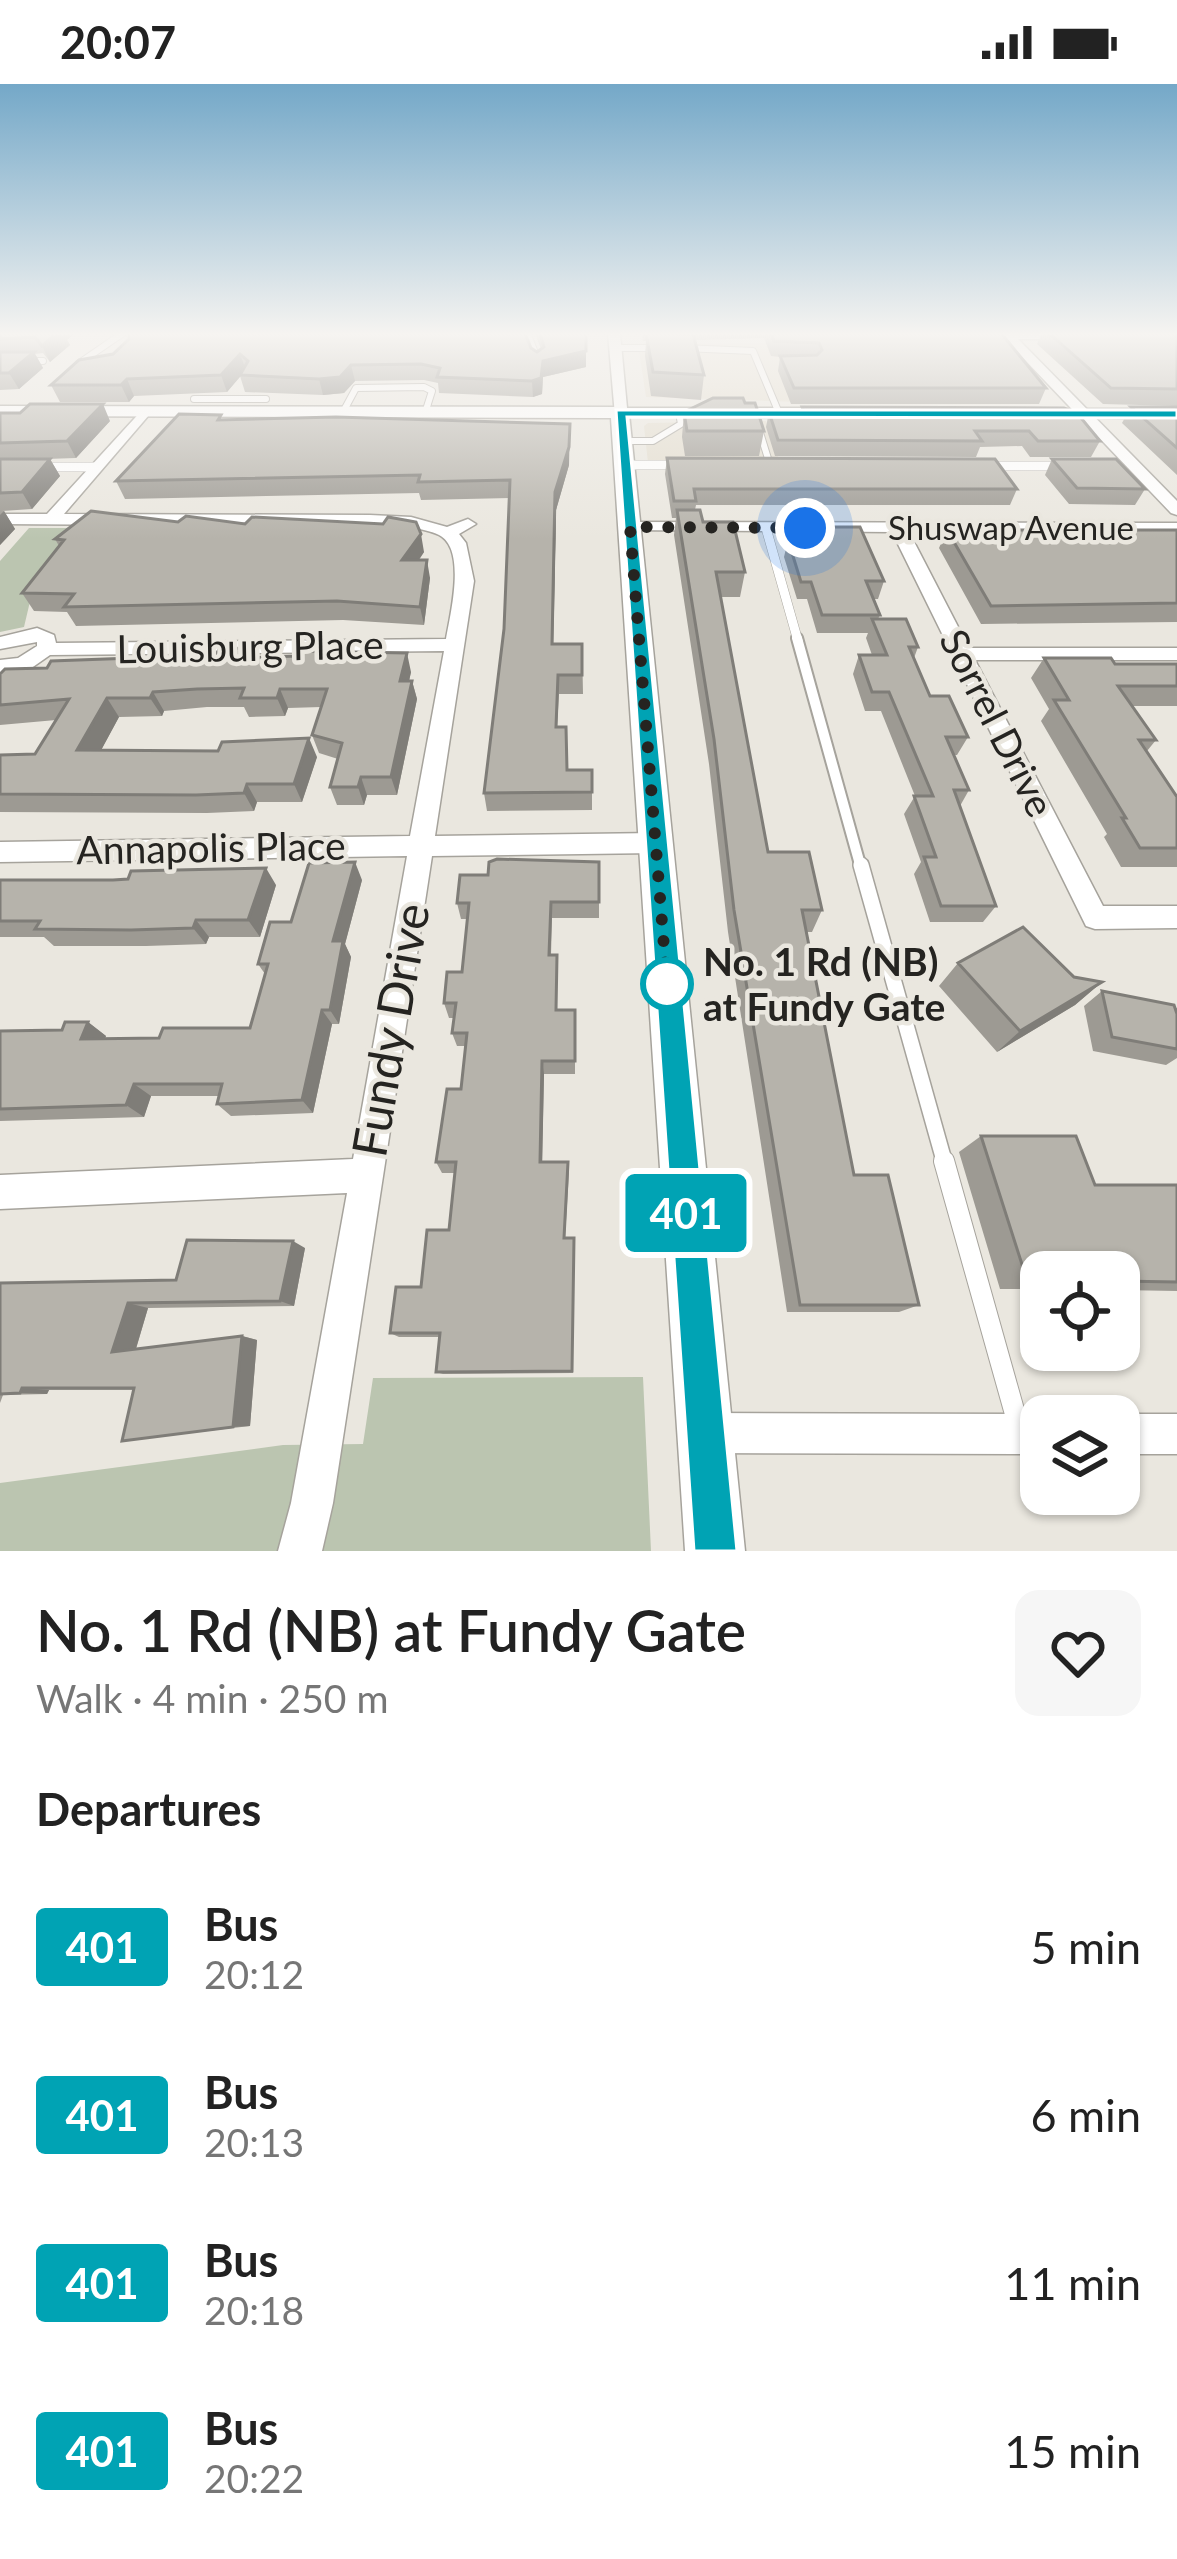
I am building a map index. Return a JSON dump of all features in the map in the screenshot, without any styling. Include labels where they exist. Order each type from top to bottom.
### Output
[{"type":"main road","points":[[0,411],[144,412],[225,405],[425,413],[622,440],[716,1551]]},
{"type":"street","points":[[619,401],[622,440],[679,413],[834,413]]},
{"type":"street","points":[[1070,401],[1177,510]]},
{"type":"street","points":[[0,518],[52,518],[144,412]]},
{"type":"street","points":[[1023,414],[1177,414]]},
{"type":"street","name":"Fundy Drive","points":[[52,518],[392,520],[458,528],[456,539],[465,572],[455,645],[312,1503],[300,1551]]},
{"type":"street","name":"Shuswap Avenue","points":[[630,527],[1177,528]]},
{"type":"street","name":"Sorrel Drive","points":[[898,529],[1095,918],[1177,917]]},
{"type":"street","name":"Louisburg Place","points":[[0,643],[37,634],[47,640],[46,650]]},
{"type":"street","name":"Louisburg Place","points":[[0,667],[23,664],[46,650],[455,645]]},
{"type":"street","points":[[961,654],[1177,654]]},
{"type":"street","name":"Annapolis Place","points":[[0,853],[656,843]]},
{"type":"street","points":[[0,1192],[367,1175]]},
{"type":"street","points":[[706,1433],[1020,1434]]},
{"type":"street","points":[[1140,1434],[1177,1434]]},
{"type":"lane","points":[[207,401],[249,401]]},
{"type":"lane","points":[[225,405],[228,401]]},
{"type":"lane","points":[[774,401],[779,413]]},
{"type":"lane","points":[[622,440],[652,441],[681,424],[679,413]]},
{"type":"lane","points":[[754,413],[770,465]]},
{"type":"lane","points":[[622,440],[687,465]]},
{"type":"lane","points":[[749,465],[793,465]]},
{"type":"lane","points":[[974,466],[1065,466]]},
{"type":"lane","points":[[1111,466],[1133,466]]},
{"type":"lane","points":[[26,467],[95,467]]},
{"type":"lane","points":[[766,528],[1020,1396]]},
{"type":"shaded area","points":[[782,401],[859,401],[860,404]]},
{"type":"shaded area","points":[[766,421],[780,462],[648,463],[644,426],[648,423]]},
{"type":"green space","points":[[29,528],[76,528],[36,576],[24,627],[0,632],[0,561]]},
{"type":"green space","points":[[643,1377],[651,1551],[0,1551],[0,1483],[283,1445],[363,1444],[373,1378]]},
{"type":"building","points":[[706,401],[755,403],[764,431],[687,431],[684,412]]},
{"type":"building","points":[[30,404],[103,404],[67,441],[0,443],[0,413],[20,413]]},
{"type":"building","points":[[802,407],[1064,408],[1077,413],[1100,441],[1038,441],[1029,431],[975,431],[982,441],[778,440],[769,412],[804,412]]},
{"type":"building","points":[[1131,407],[1177,407],[1177,448]]},
{"type":"building","points":[[179,414],[221,415],[218,420],[336,417],[570,424],[569,447],[555,492],[552,644],[582,644],[582,675],[558,675],[556,727],[566,727],[567,770],[592,770],[592,792],[484,793],[504,629],[510,480],[418,482],[420,475],[116,481]]},
{"type":"building","points":[[667,458],[995,459],[1017,489],[694,489],[696,501],[674,501]]},
{"type":"building","points":[[0,459],[50,459],[22,492],[0,493]]},
{"type":"building","points":[[1052,459],[1116,459],[1145,489],[1077,488]]},
{"type":"building","points":[[677,510],[700,510],[703,522],[733,522],[745,572],[716,572],[768,852],[809,852],[822,910],[802,910],[854,1175],[888,1175],[919,1305],[800,1305],[734,910],[714,739]]},
{"type":"building","points":[[91,511],[178,522],[186,516],[245,524],[252,517],[383,524],[388,517],[416,522],[421,534],[402,560],[427,560],[420,607],[337,601],[64,607],[74,594],[22,593],[64,540],[55,539]]},
{"type":"building","points":[[814,527],[860,527],[884,581],[866,581],[880,615],[822,615],[811,582],[801,582],[788,540],[818,540]]},
{"type":"building","points":[[947,530],[1177,530],[1177,603],[991,606]]},
{"type":"building","points":[[872,619],[906,619],[918,647],[909,647],[930,696],[949,696],[968,737],[946,737],[969,790],[954,790],[996,906],[941,906],[924,857],[936,857],[914,796],[933,796],[889,692],[872,692],[859,655],[887,655]]},
{"type":"building","points":[[245,648],[241,658],[297,656],[299,651],[407,653],[400,681],[412,681],[391,777],[361,777],[358,787],[330,787],[342,743],[312,735],[327,689],[280,689],[277,698],[240,698],[244,688],[197,689],[153,692],[150,698],[107,698],[77,750],[218,751],[222,742],[309,738],[294,784],[247,784],[244,793],[196,795],[0,794],[0,755],[35,754],[69,699],[0,705],[0,674],[5,669],[47,668],[51,661],[216,655],[219,649]]},
{"type":"building","points":[[1044,658],[1177,664],[1177,686],[1118,686],[1156,740],[1139,740],[1177,797],[1177,848],[1140,848],[1054,700],[1069,700]]},
{"type":"building","points":[[355,862],[333,941],[343,941],[330,1010],[322,1010],[302,1100],[217,1104],[222,1084],[134,1084],[126,1105],[0,1109],[0,1031],[62,1030],[65,1022],[88,1022],[81,1039],[159,1038],[163,1028],[250,1028],[268,964],[258,964],[270,922],[291,922],[309,863]]},
{"type":"building","points":[[489,862],[599,862],[599,902],[551,902],[549,955],[557,955],[556,1010],[575,1010],[575,1061],[542,1061],[540,1162],[568,1162],[564,1238],[574,1238],[572,1371],[436,1372],[440,1333],[390,1333],[396,1287],[421,1287],[427,1230],[449,1230],[456,1162],[436,1162],[447,1089],[461,1089],[467,1033],[452,1033],[456,1003],[444,1003],[447,972],[462,972],[469,903],[457,903],[460,875],[488,875]]},
{"type":"building","points":[[266,868],[248,920],[196,920],[193,928],[131,930],[35,929],[40,921],[0,921],[0,880],[113,880],[128,879],[131,871]]},
{"type":"building","points":[[1023,927],[1074,977],[1102,982],[1020,1031],[958,963]]},
{"type":"building","points":[[1102,991],[1174,1005],[1177,1049],[1112,1037]]},
{"type":"building","points":[[981,1136],[1076,1136],[1095,1185],[1177,1185],[1177,1282],[1140,1281],[1140,1251],[1020,1251],[1020,1258]]},
{"type":"building","points":[[187,1240],[293,1241],[280,1301],[128,1303],[112,1352],[242,1336],[233,1427],[122,1441],[134,1388],[22,1388],[20,1393],[0,1394],[0,1283],[176,1280]]},
{"type":"bus line","name":"401","points":[[716,1551],[620,413],[1177,414]]},
{"type":"place","name":"No. 1 Rd (NB) at Fundy Gate","points":[[667,984]]},
{"type":"route","points":[[667,984],[630,527],[805,528]]}]
